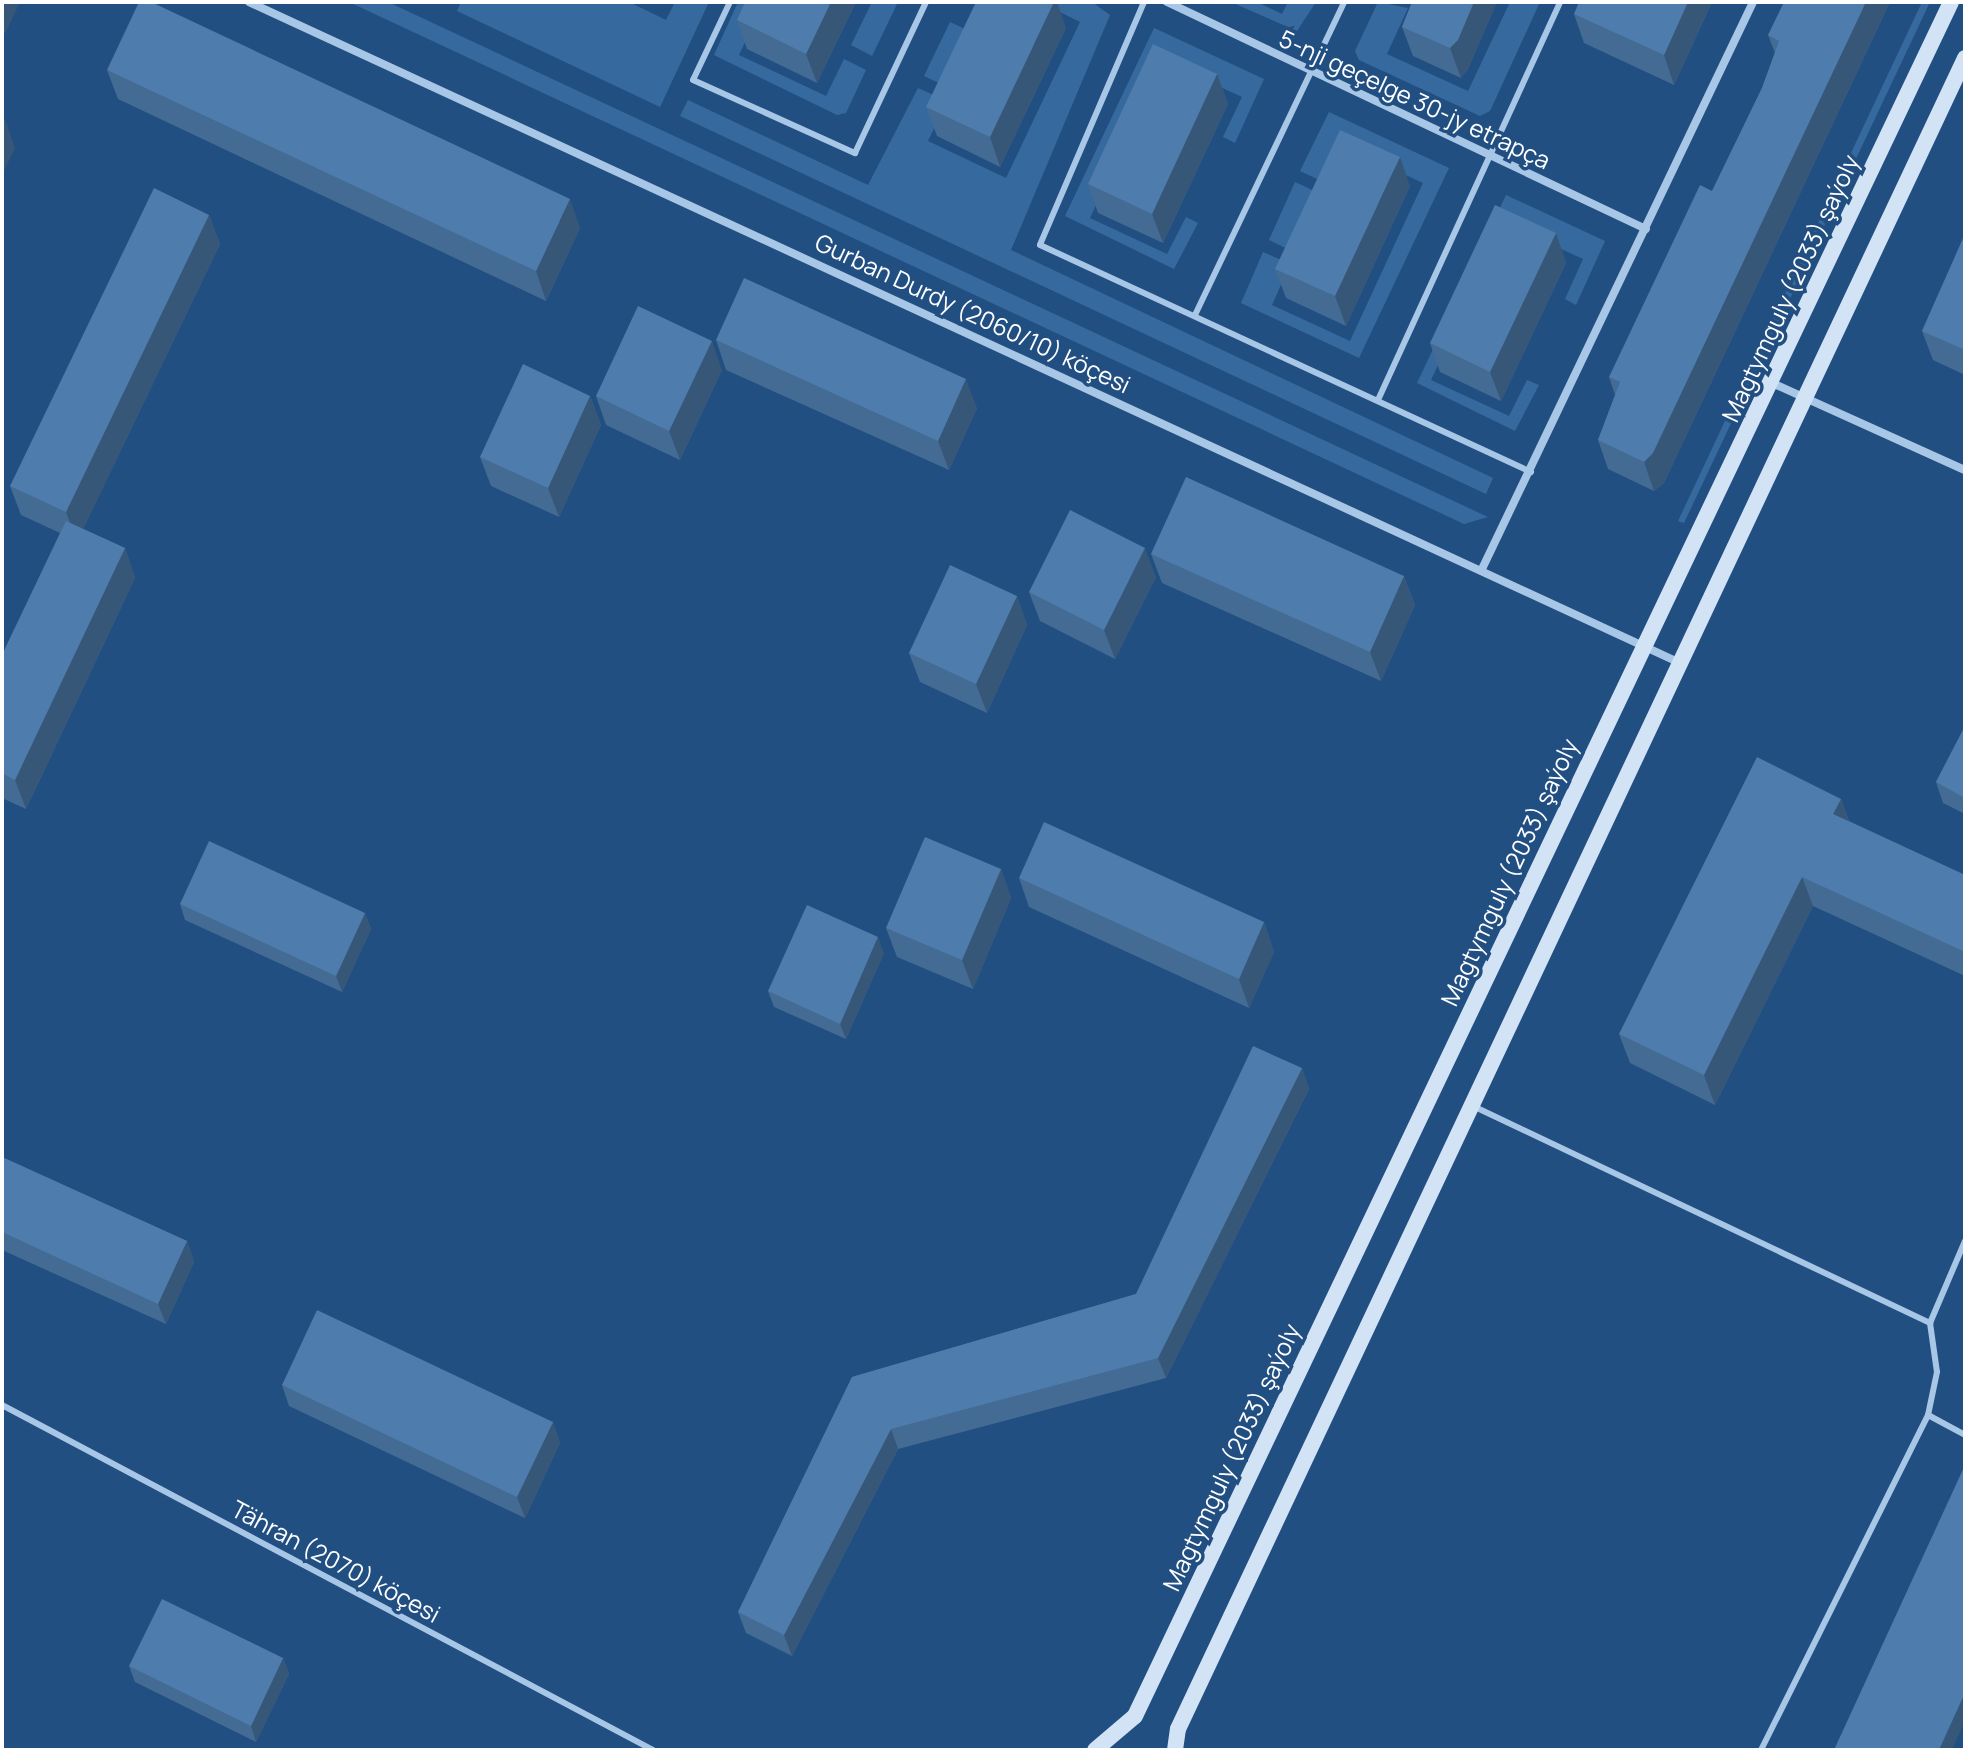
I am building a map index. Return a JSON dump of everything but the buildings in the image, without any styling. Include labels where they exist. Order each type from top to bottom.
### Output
[{"type":"main road","name":"Magtymguly (2033) şaýoly","points":[[1095,1750],[1135,1716],[1951,2]]},
{"type":"main road","points":[[1175,1750],[1178,1729],[1965,58]]},
{"type":"street","name":"Gurban Durdy (2060/10) köçesi","points":[[249,2],[1680,663]]},
{"type":"street","name":"5-nji geçelge 30-jy etrapça","points":[[1167,2],[1310,73],[1646,229]]},
{"type":"street","points":[[1482,569],[1753,2]]},
{"type":"street","points":[[1772,383],[1807,396],[1965,470]]},
{"type":"lane","points":[[730,2],[693,80],[855,153],[926,2]]},
{"type":"lane","points":[[1144,2],[1040,245],[1531,472]]},
{"type":"lane","points":[[1195,315],[1344,2]]},
{"type":"lane","points":[[1378,400],[1560,2]]},
{"type":"lane","points":[[1471,1105],[1930,1323]]},
{"type":"lane","points":[[1761,1750],[1928,1415],[1937,1372],[1930,1323],[1965,1241]]},
{"type":"lane","name":"Tähran (2070) köçesi","points":[[2,1405],[653,1750]]},
{"type":"lane","points":[[1928,1415],[1965,1435]]},
{"type":"shaded area","points":[[349,2],[388,2],[1488,517],[1464,524]]},
{"type":"shaded area","points":[[461,2],[629,2],[666,20],[675,2],[709,2],[660,107],[457,11]]},
{"type":"shaded area","points":[[738,2],[764,2],[739,55],[826,96],[844,59],[866,70],[846,113],[837,115],[714,55]]},
{"type":"shaded area","points":[[872,2],[898,2],[872,56],[851,45]]},
{"type":"shaded area","points":[[1040,2],[1092,2],[1110,15],[1011,250],[1493,478],[1486,494],[680,116],[688,100],[868,185],[918,88],[947,101],[928,141],[1006,178],[1080,22]]},
{"type":"shaded area","points":[[1231,2],[1257,2],[1282,14],[1288,2],[1316,2],[1297,31]]},
{"type":"shaded area","points":[[1378,2],[1408,8],[1387,54],[1468,91],[1510,2],[1540,2],[1490,111],[1480,116],[1359,60],[1355,51]]},
{"type":"shaded area","points":[[1922,2],[1930,2],[1684,523],[1678,521]]},
{"type":"shaded area","points":[[950,22],[978,35],[952,89],[924,76]]},
{"type":"shaded area","points":[[1154,28],[1264,79],[1235,143],[1223,137],[1242,97],[1164,61],[1090,218],[1167,254],[1186,217],[1198,223],[1174,269],[1065,216]]},
{"type":"shaded area","points":[[1329,112],[1449,168],[1359,358],[1241,303],[1263,252],[1290,264],[1272,305],[1350,341],[1423,183],[1345,147],[1328,184],[1300,171]]},
{"type":"shaded area","points":[[1295,182],[1323,195],[1296,253],[1269,240]]},
{"type":"shaded area","points":[[1506,195],[1605,241],[1576,305],[1565,299],[1583,259],[1505,223],[1431,380],[1509,416],[1527,380],[1539,385],[1515,431],[1417,383]]}]
